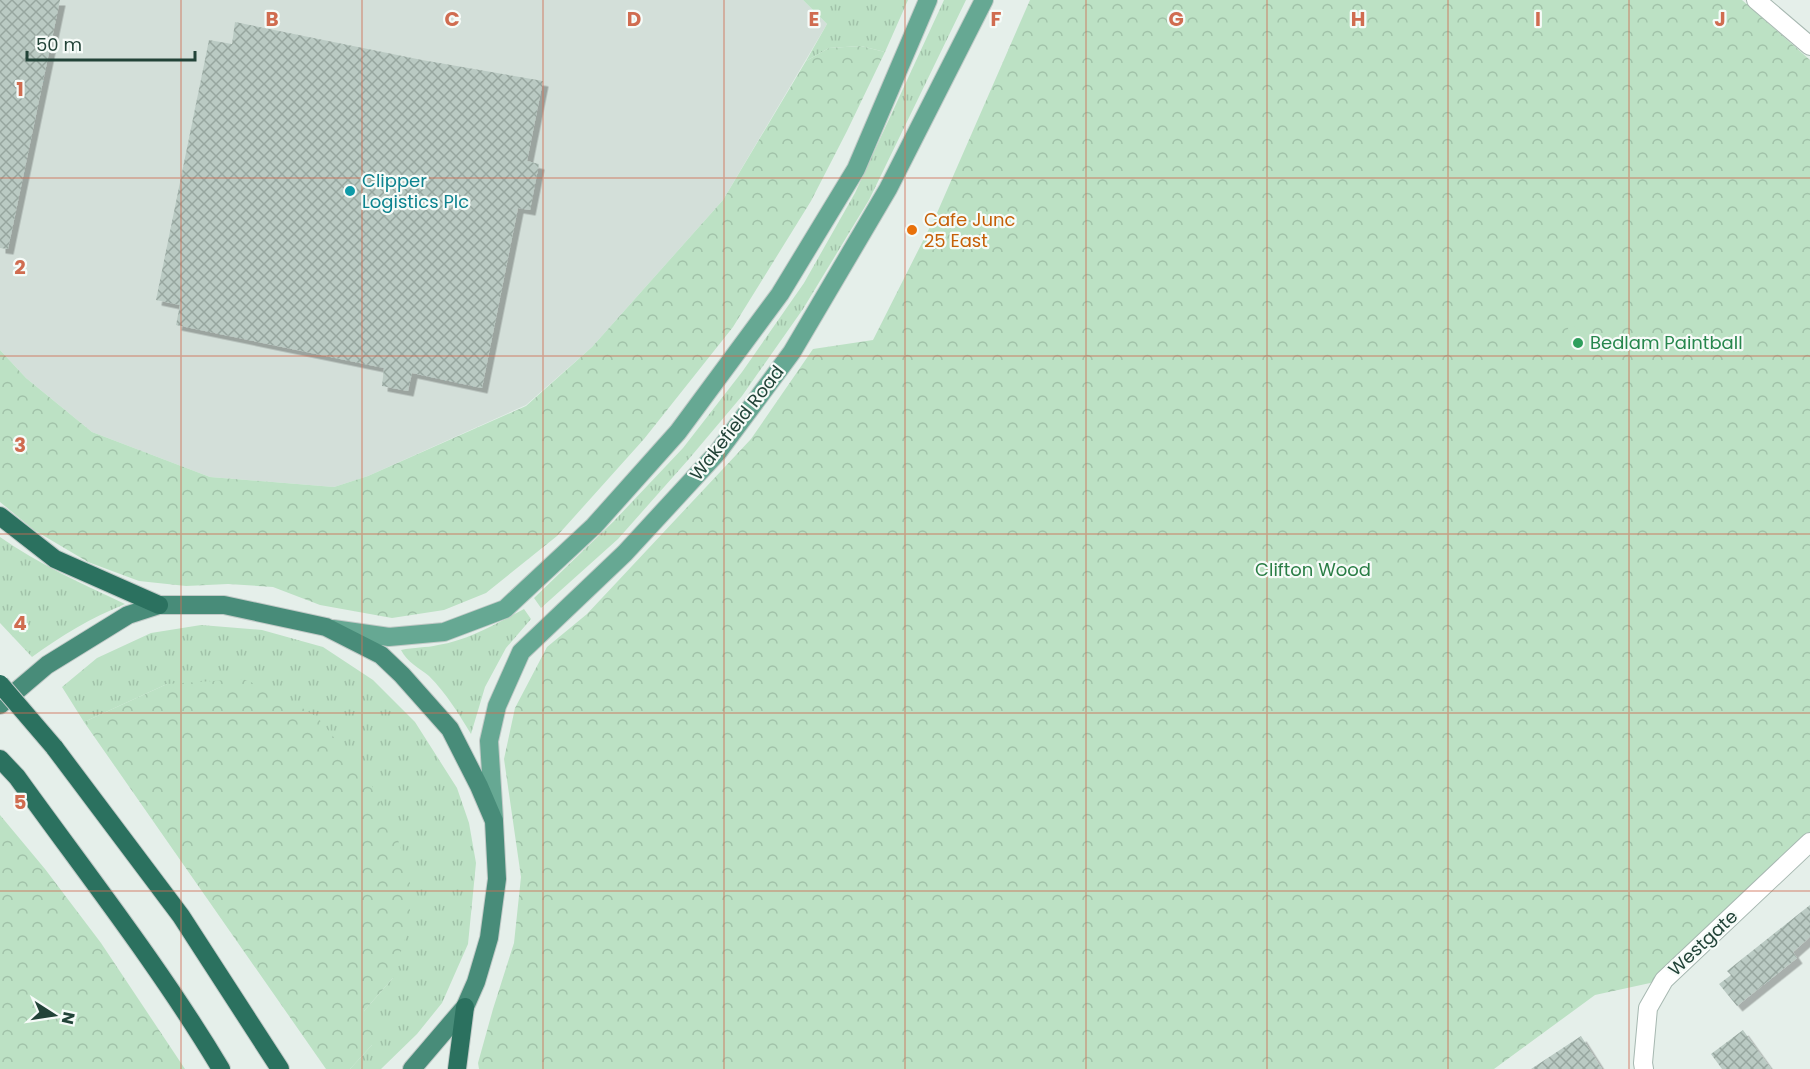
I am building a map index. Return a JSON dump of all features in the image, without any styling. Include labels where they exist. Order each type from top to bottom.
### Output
[{"type":"highway","points":[[0,516],[55,559],[159,605]]},
{"type":"highway","points":[[0,705],[47,665],[128,615],[159,605],[224,605],[326,627],[381,655],[450,729],[494,821],[497,879],[489,938],[476,982],[465,1007],[457,1069]]},
{"type":"highway","points":[[0,684],[54,747],[181,916],[280,1069]]},
{"type":"highway","points":[[0,759],[17,777],[194,1025],[221,1069]]},
{"type":"highway","points":[[412,1069],[465,1007]]},
{"type":"main road","points":[[326,627],[388,637],[444,632],[505,609],[594,526],[678,432],[780,294],[856,169],[928,0]]},
{"type":"main road","name":"Wakefield Road","points":[[494,821],[489,741],[497,706],[521,652],[625,553],[718,452],[792,352],[888,189],[984,0]]},
{"type":"street","points":[[1756,0],[1810,46]]},
{"type":"street","name":"Westgate","points":[[1644,1069],[1648,1008],[1665,980],[1810,842]]},
{"type":"shaded area","points":[[0,0],[803,0],[827,24],[723,200],[592,347],[526,405],[368,476],[334,487],[210,477],[92,432],[26,378],[0,350]]},
{"type":"green space","points":[[803,0],[908,0],[885,52],[861,46],[829,48],[806,61],[827,24]]},
{"type":"green space","points":[[944,0],[966,0],[869,200],[803,309],[742,396],[688,460],[618,539],[541,608],[534,598],[614,521],[683,448],[742,372],[804,283],[855,193]]},
{"type":"green space","name":"Clifton Wood","points":[[1030,0],[1742,0],[1810,60],[1810,842],[1664,980],[1595,995],[1494,1069],[479,1069],[478,1063],[493,1009],[514,943],[521,877],[504,759],[515,708],[547,647],[587,614],[751,439],[813,349],[873,340],[937,213]]},
{"type":"green space","points":[[861,46],[885,52],[811,201],[733,327],[644,439],[557,536],[486,593],[444,610],[392,618],[320,605],[273,587],[228,584],[186,586],[139,581],[88,562],[34,530],[0,502],[0,350],[26,378],[92,432],[210,477],[334,487],[368,476],[526,406],[592,347],[723,200],[806,61],[829,48]]},
{"type":"green space","name":"Bedlam Paintball","points":[[1571,324],[1597,343],[1584,363],[1558,344]]},
{"type":"green space","points":[[0,537],[45,565],[125,604],[54,641],[32,657],[0,623]]},
{"type":"green space","points":[[524,609],[531,619],[506,648],[485,687],[471,734],[441,689],[401,650],[433,646],[461,639]]},
{"type":"green space","points":[[201,625],[262,630],[323,647],[373,680],[415,722],[457,788],[469,823],[476,863],[468,944],[442,1003],[417,1034],[381,1069],[350,1069],[372,1045],[364,1011],[393,978],[167,684],[84,722],[62,687],[97,658],[151,633]]},
{"type":"green space","points":[[243,679],[282,695],[318,718],[369,780],[397,837],[410,876],[410,922],[393,978],[364,1011],[380,1025],[372,1045],[350,1069],[326,1069],[84,722],[167,684]]},
{"type":"green space","points":[[0,815],[45,869],[101,943],[185,1069],[0,1069]]},
{"type":"building","points":[[0,0],[60,0],[8,249],[0,248]]},
{"type":"building","name":"Clipper Logistics Plc","points":[[235,22],[422,60],[543,81],[527,161],[539,164],[530,210],[518,208],[482,388],[412,373],[408,391],[382,386],[384,368],[176,325],[180,305],[156,300],[209,40],[232,44]]},
{"type":"building","points":[[1810,905],[1810,937],[1793,952],[1797,958],[1737,1006],[1719,984],[1731,975],[1727,971]]},
{"type":"building","points":[[1743,1030],[1771,1069],[1722,1069],[1711,1054]]},
{"type":"building","points":[[1581,1036],[1602,1069],[1531,1069]]},
{"type":"place","name":"Clipper Logistics Plc","points":[[350,191]]},
{"type":"place","name":"Cafe Junc 25 East","points":[[912,230]]},
{"type":"place","name":"Bedlam Paintball","points":[[1578,343]]}]
